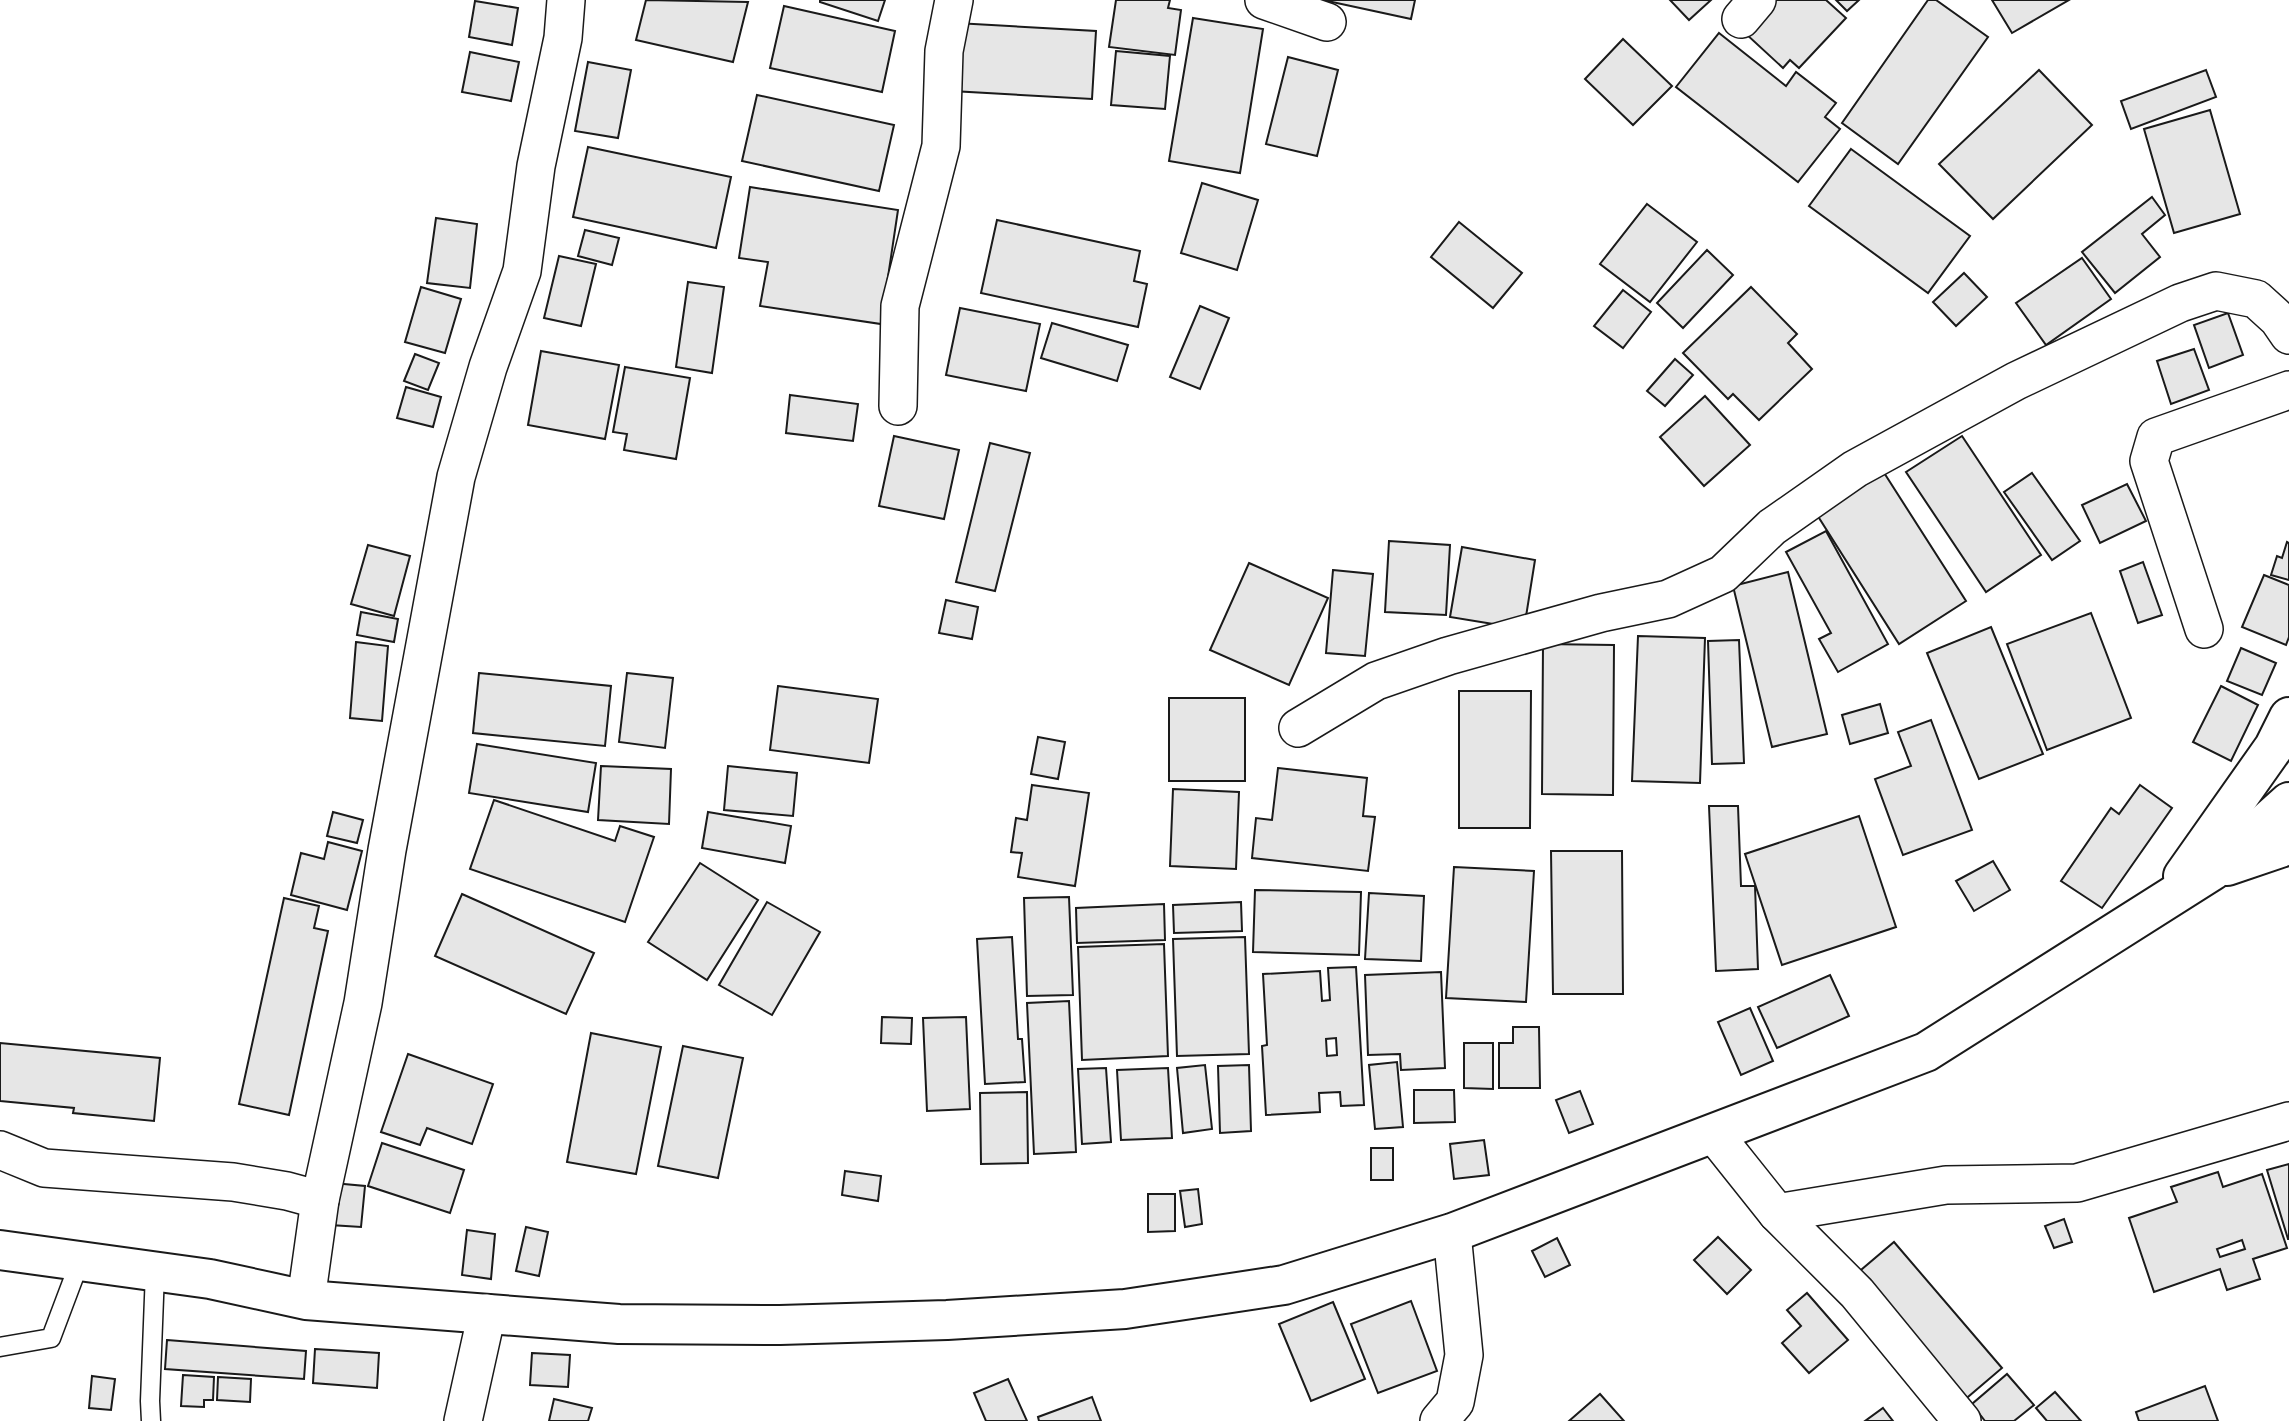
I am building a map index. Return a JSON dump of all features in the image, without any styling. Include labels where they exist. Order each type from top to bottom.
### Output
[{"type":"main road","points":[[2167,898],[2274,747],[2289,717]]},
{"type":"main road","points":[[0,1250],[210,1279],[306,1300],[619,1324],[780,1325],[947,1320],[1125,1309],[1284,1285],[1452,1233],[1926,1052],[2212,871],[2289,802]]},
{"type":"main road","points":[[2212,871],[2289,845]]},
{"type":"street","points":[[306,1300],[320,1200],[363,1003],[387,850],[456,477],[488,367],[522,271],[536,166],[563,38],[566,0]]},
{"type":"street","points":[[898,406],[900,306],[941,146],[944,51],[954,0]]},
{"type":"street","points":[[1271,1],[1327,22]]},
{"type":"street","points":[[1298,728],[1376,681],[1448,656],[1589,617],[1668,599],[1723,574],[1772,527],[1855,469],[2016,381],[2180,303],[2216,291],[2256,299],[2278,319],[2289,335]]},
{"type":"street","points":[[2204,629],[2149,461],[2156,437],[2289,390]]},
{"type":"street","points":[[1777,1213],[1947,1185],[2077,1183],[2289,1121]]},
{"type":"street","points":[[1714,1135],[1777,1213],[1857,1293],[1962,1421]]},
{"type":"street","points":[[0,1150],[44,1168],[233,1182],[287,1191],[320,1200]]},
{"type":"street","points":[[1439,1421],[1455,1402],[1464,1355],[1452,1233]]},
{"type":"street","points":[[463,1421],[487,1313]]},
{"type":"lane","points":[[0,1347],[51,1338],[80,1261]]},
{"type":"lane","points":[[151,1421],[155,1272]]},
{"type":"building","points":[[646,0],[748,2],[733,62],[636,40]]},
{"type":"building","points":[[820,0],[885,0],[878,21]]},
{"type":"building","points":[[1116,0],[1170,0],[1168,8],[1181,10],[1175,55],[1109,47]]},
{"type":"building","points":[[1323,0],[1415,0],[1411,19]]},
{"type":"building","points":[[1670,0],[1711,0],[1689,20]]},
{"type":"building","points":[[1776,0],[1826,0],[1846,18],[1799,68],[1790,60],[1783,68],[1745,33]]},
{"type":"building","points":[[1836,0],[1859,0],[1847,11]]},
{"type":"building","points":[[1928,0],[1936,0],[1988,37],[1898,164],[1842,123]]},
{"type":"building","points":[[1992,0],[2069,0],[2012,33]]},
{"type":"building","points":[[475,1],[518,8],[512,45],[469,37]]},
{"type":"building","points":[[784,6],[895,31],[882,92],[770,68]]},
{"type":"building","points":[[1193,18],[1263,29],[1240,173],[1169,161]]},
{"type":"building","points":[[956,23],[1096,31],[1092,99],[952,91]]},
{"type":"building","points":[[1719,33],[1786,86],[1796,72],[1836,103],[1825,117],[1840,129],[1798,182],[1676,87]]},
{"type":"building","points":[[1623,39],[1672,86],[1633,125],[1585,79]]},
{"type":"building","points":[[1116,51],[1170,56],[1165,109],[1111,105]]},
{"type":"building","points":[[470,52],[519,62],[511,101],[462,92]]},
{"type":"building","points":[[1288,57],[1338,70],[1317,156],[1266,144]]},
{"type":"building","points":[[588,62],[631,70],[618,138],[575,131]]},
{"type":"building","points":[[2039,70],[2092,125],[1993,219],[1939,164]]},
{"type":"building","points":[[2206,70],[2216,97],[2131,129],[2121,101]]},
{"type":"building","points":[[757,95],[894,125],[879,191],[742,161]]},
{"type":"building","points":[[2210,110],[2240,214],[2174,233],[2144,129]]},
{"type":"building","points":[[588,147],[731,177],[716,248],[573,217]]},
{"type":"building","points":[[1851,149],[1970,236],[1928,293],[1809,206]]},
{"type":"building","points":[[1202,183],[1258,200],[1237,270],[1181,253]]},
{"type":"building","points":[[750,187],[898,210],[881,324],[760,306],[768,262],[739,258]]},
{"type":"building","points":[[2152,197],[2165,215],[2142,234],[2160,257],[2115,293],[2082,252]]},
{"type":"building","points":[[1647,204],[1697,242],[1650,302],[1600,264]]},
{"type":"building","points":[[436,218],[477,224],[470,288],[427,283]]},
{"type":"building","points":[[997,220],[1140,251],[1134,281],[1147,284],[1138,327],[981,293]]},
{"type":"building","points":[[1459,222],[1522,273],[1493,308],[1431,257]]},
{"type":"building","points":[[585,230],[619,238],[612,265],[578,256]]},
{"type":"building","points":[[1707,250],[1733,275],[1683,328],[1657,303]]},
{"type":"building","points":[[559,256],[596,264],[581,326],[544,318]]},
{"type":"building","points":[[2082,258],[2111,299],[2046,345],[2016,303]]},
{"type":"building","points":[[1964,273],[1987,297],[1956,326],[1933,302]]},
{"type":"building","points":[[688,282],[724,287],[712,373],[676,367]]},
{"type":"building","points":[[421,287],[461,299],[445,353],[405,342]]},
{"type":"building","points":[[1751,287],[1797,334],[1788,343],[1812,369],[1759,420],[1733,394],[1728,399],[1683,353]]},
{"type":"building","points":[[1623,290],[1651,312],[1623,348],[1594,326]]},
{"type":"building","points":[[1200,306],[1229,318],[1200,389],[1170,377]]},
{"type":"building","points":[[960,308],[1040,324],[1026,391],[946,375]]},
{"type":"building","points":[[2228,313],[2243,355],[2209,368],[2194,325]]},
{"type":"building","points":[[1052,323],[1128,345],[1117,381],[1041,358]]},
{"type":"building","points":[[2194,349],[2209,390],[2171,404],[2157,361]]},
{"type":"building","points":[[541,351],[619,365],[605,439],[528,425]]},
{"type":"building","points":[[415,354],[439,363],[428,390],[404,381]]},
{"type":"building","points":[[1675,359],[1693,375],[1665,406],[1647,391]]},
{"type":"building","points":[[625,367],[690,378],[676,459],[624,450],[627,434],[613,432]]},
{"type":"building","points":[[406,387],[441,397],[433,427],[397,418]]},
{"type":"building","points":[[790,395],[858,404],[853,441],[786,433]]},
{"type":"building","points":[[1705,396],[1750,445],[1704,486],[1660,437]]},
{"type":"building","points":[[894,436],[959,450],[944,519],[879,506]]},
{"type":"building","points":[[1962,436],[2041,555],[1986,592],[1906,472]]},
{"type":"building","points":[[990,443],[1030,453],[995,591],[956,582]]},
{"type":"building","points":[[1881,468],[1966,601],[1899,644],[1814,510]]},
{"type":"building","points":[[2032,473],[2080,541],[2052,560],[2004,492]]},
{"type":"building","points":[[2127,484],[2146,521],[2100,543],[2082,505]]},
{"type":"building","points":[[1826,531],[1888,644],[1838,672],[1819,639],[1831,633],[1786,552]]},
{"type":"building","points":[[1389,541],[1450,545],[1446,615],[1385,612]]},
{"type":"building","points":[[2287,542],[2289,580],[2271,575],[2277,556],[2282,558]]},
{"type":"building","points":[[368,545],[410,556],[394,616],[351,604]]},
{"type":"building","points":[[1462,547],[1535,560],[1524,629],[1450,617]]},
{"type":"building","points":[[2143,562],[2162,615],[2138,623],[2120,571]]},
{"type":"building","points":[[1249,563],[1328,598],[1289,685],[1210,650]]},
{"type":"building","points":[[1333,570],[1373,574],[1365,656],[1326,653]]},
{"type":"building","points":[[1788,572],[1827,734],[1772,747],[1733,586]]},
{"type":"building","points":[[2264,575],[2289,585],[2289,637],[2286,645],[2242,627]]},
{"type":"building","points":[[946,600],[978,607],[972,639],[939,633]]},
{"type":"building","points":[[361,612],[398,619],[394,642],[357,635]]},
{"type":"building","points":[[2091,613],[2131,718],[2047,750],[2007,644]]},
{"type":"building","points":[[1991,627],[2043,754],[1979,779],[1927,653]]},
{"type":"building","points":[[1638,636],[1705,638],[1700,783],[1632,781]]},
{"type":"building","points":[[1739,640],[1744,763],[1712,764],[1708,641]]},
{"type":"building","points":[[356,642],[388,646],[382,721],[350,718]]},
{"type":"building","points":[[1543,644],[1614,645],[1613,795],[1542,794]]},
{"type":"building","points":[[2241,648],[2276,663],[2262,695],[2227,681]]},
{"type":"building","points":[[479,673],[611,686],[605,746],[473,733]]},
{"type":"building","points":[[627,673],[673,678],[665,748],[619,742]]},
{"type":"building","points":[[778,686],[878,699],[869,763],[770,750]]},
{"type":"building","points":[[2221,686],[2258,705],[2231,761],[2193,742]]},
{"type":"building","points":[[1459,691],[1531,691],[1530,828],[1459,828]]},
{"type":"building","points":[[1169,698],[1245,698],[1245,781],[1169,781]]},
{"type":"building","points":[[1880,704],[1888,733],[1850,744],[1842,715]]},
{"type":"building","points":[[1931,720],[1972,830],[1903,855],[1875,779],[1911,766],[1898,732]]},
{"type":"building","points":[[1038,737],[1065,742],[1058,779],[1031,774]]},
{"type":"building","points":[[477,744],[596,763],[588,812],[469,793]]},
{"type":"building","points":[[601,766],[671,769],[669,824],[598,820]]},
{"type":"building","points":[[728,766],[797,773],[793,816],[724,810]]},
{"type":"building","points":[[1278,768],[1367,778],[1363,816],[1375,817],[1368,871],[1252,858],[1256,818],[1272,820]]},
{"type":"building","points":[[1032,785],[1089,793],[1075,886],[1018,877],[1022,853],[1011,852],[1016,818],[1027,820]]},
{"type":"building","points":[[2140,785],[2172,808],[2102,908],[2061,881],[2111,808],[2119,814]]},
{"type":"building","points":[[1173,789],[1239,792],[1236,869],[1170,866]]},
{"type":"building","points":[[494,800],[615,841],[620,826],[654,837],[625,922],[470,869]]},
{"type":"building","points":[[1709,806],[1738,806],[1741,886],[1755,886],[1758,969],[1716,971]]},
{"type":"building","points":[[333,812],[363,820],[357,843],[327,836]]},
{"type":"building","points":[[708,812],[791,826],[785,863],[702,848]]},
{"type":"building","points":[[1859,816],[1896,927],[1782,965],[1745,854]]},
{"type":"building","points":[[328,842],[362,851],[347,910],[291,895],[301,853],[324,859]]},
{"type":"building","points":[[1551,851],[1622,851],[1623,994],[1553,994]]},
{"type":"building","points":[[1993,861],[2010,890],[1974,911],[1956,881]]},
{"type":"building","points":[[700,863],[758,900],[707,980],[648,942]]},
{"type":"building","points":[[1454,867],[1534,871],[1526,1002],[1446,998]]},
{"type":"building","points":[[1255,890],[1361,892],[1359,955],[1253,952]]},
{"type":"building","points":[[1369,893],[1424,896],[1421,961],[1365,959]]},
{"type":"building","points":[[462,894],[594,953],[566,1014],[435,956]]},
{"type":"building","points":[[1069,897],[1073,995],[1027,996],[1024,898]]},
{"type":"building","points":[[284,898],[319,906],[314,928],[328,931],[289,1115],[239,1104]]},
{"type":"building","points":[[767,902],[820,932],[772,1015],[719,985]]},
{"type":"building","points":[[1241,902],[1242,931],[1174,933],[1173,905]]},
{"type":"building","points":[[1164,904],[1165,940],[1077,943],[1076,908]]},
{"type":"building","points":[[1012,937],[1018,1039],[1022,1039],[1025,1082],[985,1084],[977,939]]},
{"type":"building","points":[[1245,937],[1249,1054],[1177,1056],[1173,939]]},
{"type":"building","points":[[1164,944],[1168,1056],[1082,1060],[1078,947]]},
{"type":"building","points":[[1356,967],[1364,1105],[1341,1106],[1340,1092],[1319,1093],[1320,1112],[1266,1115],[1262,1046],[1267,1045],[1263,974],[1320,971],[1322,1001],[1330,1000],[1328,968]],"holes":[[[1336,1038],[1337,1055],[1327,1056],[1326,1039]]]},
{"type":"building","points":[[1441,972],[1445,1068],[1401,1070],[1400,1054],[1368,1055],[1365,975]]},
{"type":"building","points":[[1830,975],[1849,1016],[1777,1048],[1758,1007]]},
{"type":"building","points":[[1069,1001],[1076,1152],[1034,1154],[1027,1003]]},
{"type":"building","points":[[1750,1008],[1773,1061],[1741,1075],[1718,1022]]},
{"type":"building","points":[[882,1017],[912,1018],[911,1044],[881,1043]]},
{"type":"building","points":[[966,1017],[970,1109],[927,1111],[923,1018]]},
{"type":"building","points":[[1513,1027],[1539,1027],[1540,1088],[1499,1088],[1499,1043],[1513,1043]]},
{"type":"building","points":[[591,1033],[661,1047],[636,1174],[567,1162]]},
{"type":"building","points":[[0,1043],[160,1058],[154,1121],[73,1113],[74,1108],[0,1101]]},
{"type":"building","points":[[1464,1043],[1493,1043],[1493,1089],[1464,1088]]},
{"type":"building","points":[[683,1046],[743,1058],[718,1178],[658,1166]]},
{"type":"building","points":[[408,1054],[493,1084],[472,1144],[427,1128],[420,1145],[381,1132]]},
{"type":"building","points":[[1397,1062],[1403,1127],[1375,1129],[1369,1065]]},
{"type":"building","points":[[1205,1065],[1212,1129],[1183,1133],[1177,1068]]},
{"type":"building","points":[[1249,1065],[1251,1131],[1220,1133],[1218,1066]]},
{"type":"building","points":[[1106,1068],[1111,1142],[1082,1144],[1078,1069]]},
{"type":"building","points":[[1168,1068],[1172,1138],[1121,1140],[1117,1070]]},
{"type":"building","points":[[1414,1090],[1454,1090],[1455,1122],[1414,1123]]},
{"type":"building","points":[[1580,1091],[1593,1124],[1569,1133],[1556,1100]]},
{"type":"building","points":[[1027,1092],[1028,1163],[981,1164],[980,1093]]},
{"type":"building","points":[[1484,1140],[1489,1175],[1454,1179],[1450,1144]]},
{"type":"building","points":[[382,1143],[464,1170],[450,1213],[368,1186]]},
{"type":"building","points":[[1371,1148],[1393,1148],[1393,1180],[1371,1180]]},
{"type":"building","points":[[2289,1164],[2289,1239],[2288,1239],[2267,1170]]},
{"type":"building","points":[[845,1171],[881,1176],[878,1201],[842,1195]]},
{"type":"building","points":[[2218,1172],[2223,1187],[2262,1174],[2287,1248],[2253,1259],[2260,1279],[2227,1290],[2220,1269],[2154,1292],[2129,1218],[2177,1202],[2171,1187]],"holes":[[[2242,1240],[2245,1249],[2220,1257],[2217,1249]]]},
{"type":"building","points":[[333,1183],[365,1186],[361,1227],[330,1225]]},
{"type":"building","points":[[1198,1189],[1202,1224],[1185,1227],[1180,1191]]},
{"type":"building","points":[[1148,1194],[1175,1194],[1175,1231],[1148,1232]]},
{"type":"building","points":[[2064,1219],[2072,1242],[2054,1248],[2045,1226]]},
{"type":"building","points":[[526,1227],[548,1232],[539,1276],[516,1271]]},
{"type":"building","points":[[467,1230],[495,1234],[491,1279],[462,1275]]},
{"type":"building","points":[[1718,1237],[1751,1270],[1727,1294],[1694,1260]]},
{"type":"building","points":[[1557,1238],[1570,1265],[1545,1277],[1532,1251]]},
{"type":"building","points":[[1894,1242],[2002,1368],[1962,1402],[1855,1275]]},
{"type":"building","points":[[1807,1293],[1848,1340],[1809,1373],[1782,1343],[1801,1326],[1787,1310]]},
{"type":"building","points":[[1411,1301],[1437,1371],[1378,1393],[1351,1324]]},
{"type":"building","points":[[1333,1302],[1365,1379],[1311,1401],[1279,1324]]},
{"type":"building","points":[[167,1340],[306,1351],[304,1379],[165,1369]]},
{"type":"building","points":[[315,1349],[379,1353],[377,1388],[313,1383]]},
{"type":"building","points":[[532,1353],[570,1355],[568,1387],[530,1385]]},
{"type":"building","points":[[2007,1374],[2034,1405],[2014,1421],[1985,1421],[1972,1404]]},
{"type":"building","points":[[183,1375],[214,1377],[213,1400],[204,1400],[204,1407],[181,1406]]},
{"type":"building","points":[[92,1376],[115,1379],[111,1410],[89,1408]]},
{"type":"building","points":[[218,1377],[251,1379],[250,1402],[217,1400]]},
{"type":"building","points":[[1008,1379],[1027,1421],[986,1421],[974,1393]]},
{"type":"building","points":[[2205,1386],[2218,1421],[2139,1421],[2136,1412]]},
{"type":"building","points":[[2055,1392],[2081,1421],[2047,1421],[2036,1408]]},
{"type":"building","points":[[1600,1394],[1624,1421],[1569,1421]]},
{"type":"building","points":[[1092,1397],[1101,1421],[1039,1421],[1038,1417]]},
{"type":"building","points":[[554,1399],[592,1408],[588,1421],[549,1421]]},
{"type":"building","points":[[1883,1408],[1893,1421],[1865,1421]]}]
